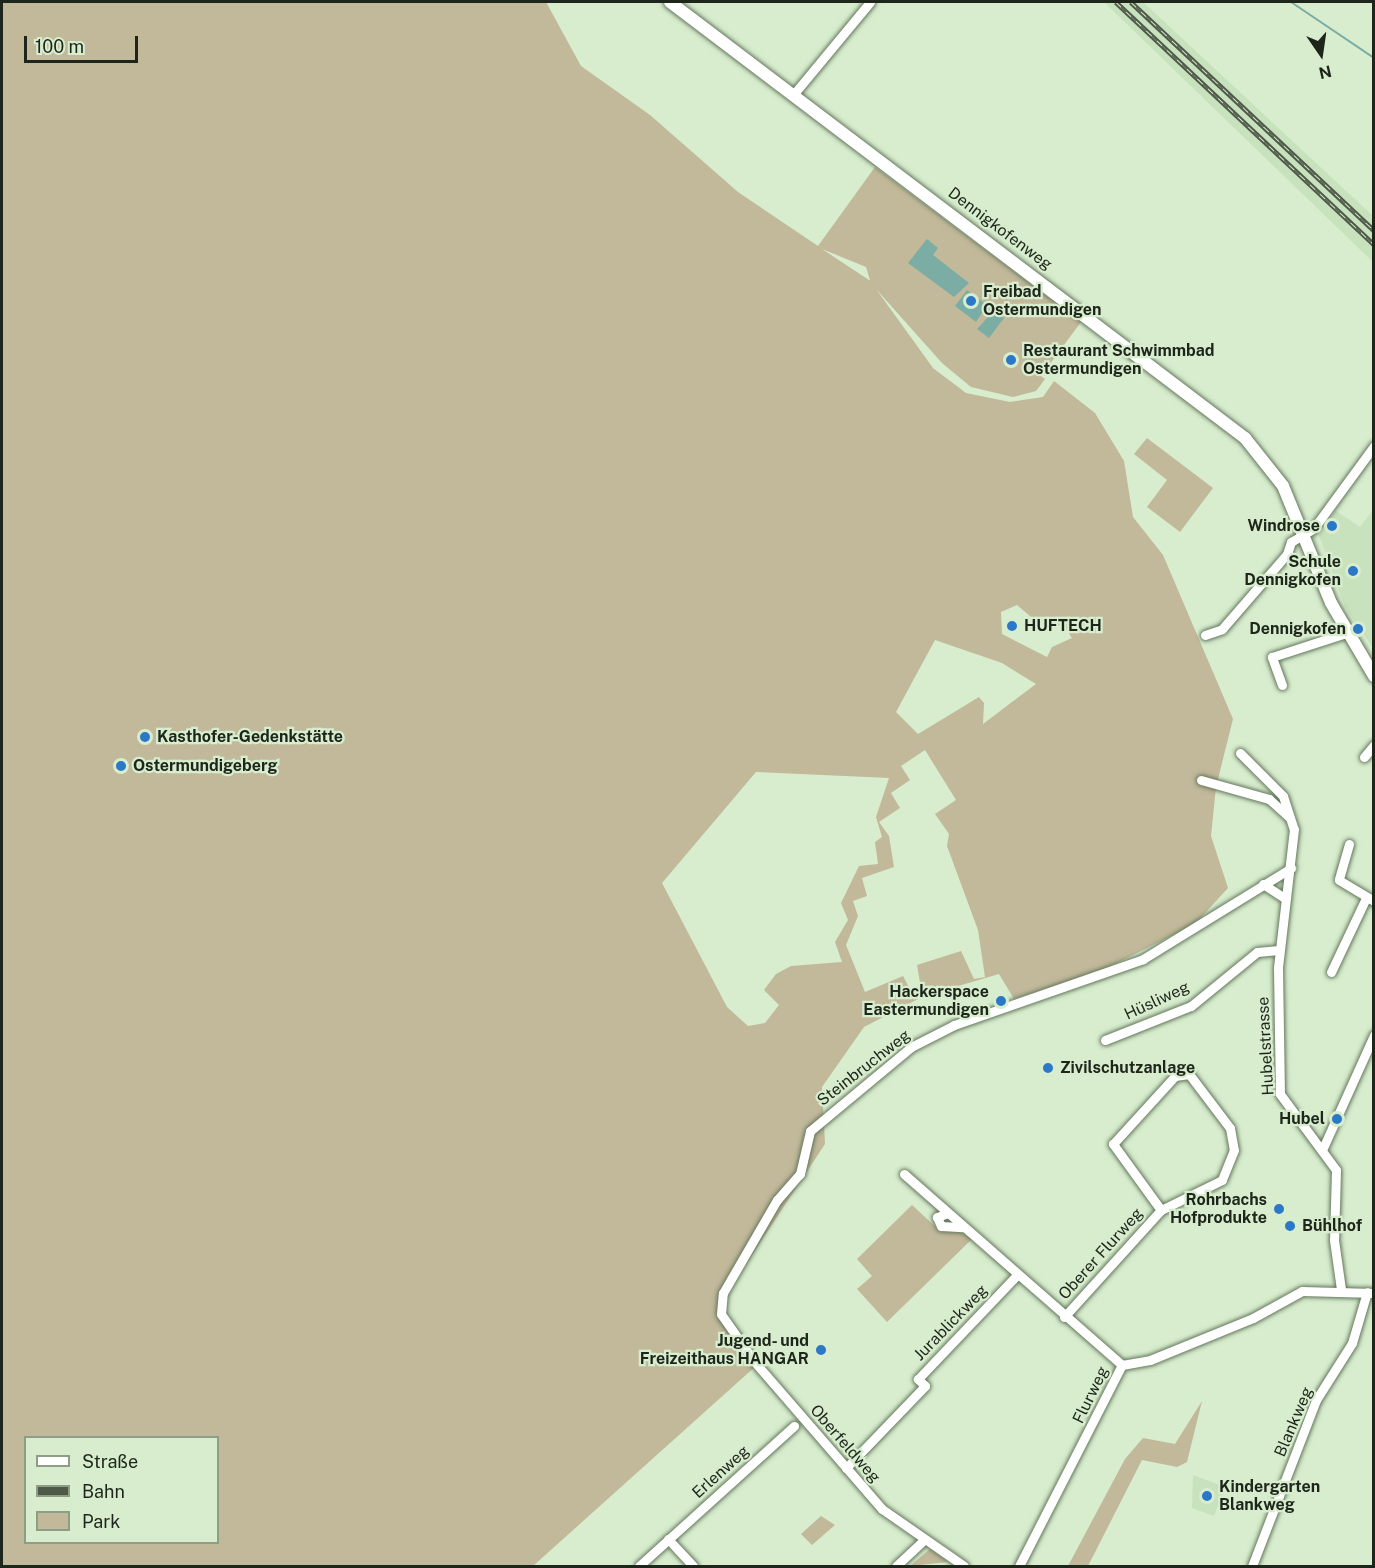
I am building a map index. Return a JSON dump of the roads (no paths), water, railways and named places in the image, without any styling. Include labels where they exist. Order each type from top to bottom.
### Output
[{"type":"street","name":"Dennigkofenweg","points":[[670,2],[1245,438],[1279,479],[1346,633],[1374,676]]},
{"type":"street","points":[[793,96],[870,2]]},
{"type":"street","points":[[1205,635],[1222,629],[1287,554],[1291,542],[1305,535],[1374,446]]},
{"type":"street","points":[[1282,685],[1272,657],[1346,633]]},
{"type":"street","points":[[1364,758],[1374,745]]},
{"type":"street","name":"Hubelstrasse","points":[[1240,753],[1283,796],[1292,820],[1296,841],[1280,950],[1280,1094],[1306,1135],[1323,1148],[1337,1177],[1334,1240],[1341,1289]]},
{"type":"street","points":[[1201,780],[1269,799],[1292,820]]},
{"type":"street","points":[[1331,972],[1370,899],[1339,880],[1349,844]]},
{"type":"street","name":"Steinbruchweg","points":[[723,1319],[723,1293],[777,1200],[800,1174],[810,1131],[871,1078],[911,1047],[954,1025],[1143,959],[1291,868]]},
{"type":"street","points":[[1263,884],[1286,899]]},
{"type":"street","name":"Hüsliweg","points":[[1105,1041],[1191,1006],[1257,952],[1280,950]]},
{"type":"street","points":[[1323,1148],[1374,1035]]},
{"type":"street","name":"Oberer Flurweg","points":[[1064,1317],[1161,1210],[1222,1180],[1234,1150],[1230,1128],[1189,1074],[1175,1076],[1113,1144],[1161,1210]]},
{"type":"street","name":"Oberer Flurweg","points":[[904,1173],[1064,1317],[1122,1365]]},
{"type":"street","name":"Oberer Flurweg","points":[[948,1214],[937,1217],[941,1226],[963,1227]]},
{"type":"street","name":"Jurablickweg","points":[[846,1468],[925,1386],[918,1379],[1017,1275]]},
{"type":"street","points":[[1341,1289],[1370,1292]]},
{"type":"street","name":"Flurweg","points":[[1019,1566],[1122,1365],[1150,1360],[1253,1318],[1289,1296],[1341,1289]]},
{"type":"street","name":"Blankweg","points":[[1252,1566],[1316,1400],[1352,1343],[1370,1292]]},
{"type":"street","name":"Oberfeldweg","points":[[723,1319],[846,1468],[892,1518],[923,1541],[964,1566]]},
{"type":"street","name":"Erlenweg","points":[[639,1566],[794,1426]]},
{"type":"street","points":[[668,1539],[693,1566]]},
{"type":"street","points":[[896,1566],[923,1541]]},
{"type":"water","points":[[927,239],[938,248],[933,255],[969,283],[954,297],[908,263]]},
{"type":"water","points":[[967,290],[1004,318],[989,338],[977,329],[988,317],[982,313],[976,322],[955,306]]},
{"type":"waterway","points":[[1291,2],[1374,58]]},
{"type":"railway","points":[[1116,2],[1374,244]]},
{"type":"railway","points":[[1131,2],[1374,230]]},
{"type":"place","name":"Freibad Ostermundigen","points":[[971,301]]},
{"type":"place","name":"Restaurant Schwimmbad Ostermundigen","points":[[1011,360]]},
{"type":"place","name":"Windrose","points":[[1332,526]]},
{"type":"place","name":"Schule Dennigkofen","points":[[1353,571]]},
{"type":"place","name":"HUFTECH","points":[[1012,626]]},
{"type":"place","name":"Dennigkofen","points":[[1358,629]]},
{"type":"place","name":"Kasthofer-Gedenkstätte","points":[[145,737]]},
{"type":"place","name":"Ostermundigeberg","points":[[121,766]]},
{"type":"place","name":"Hackerspace Eastermundigen","points":[[1001,1001]]},
{"type":"place","name":"Zivilschutzanlage","points":[[1048,1068]]},
{"type":"place","name":"Hubel","points":[[1337,1119]]},
{"type":"place","name":"Rohrbachs Hofprodukte","points":[[1279,1209]]},
{"type":"place","name":"Bühlhof","points":[[1290,1226]]},
{"type":"place","name":"Jugend- und Freizeithaus HANGAR","points":[[821,1350]]},
{"type":"place","name":"Kindergarten Blankweg","points":[[1207,1496]]}]
